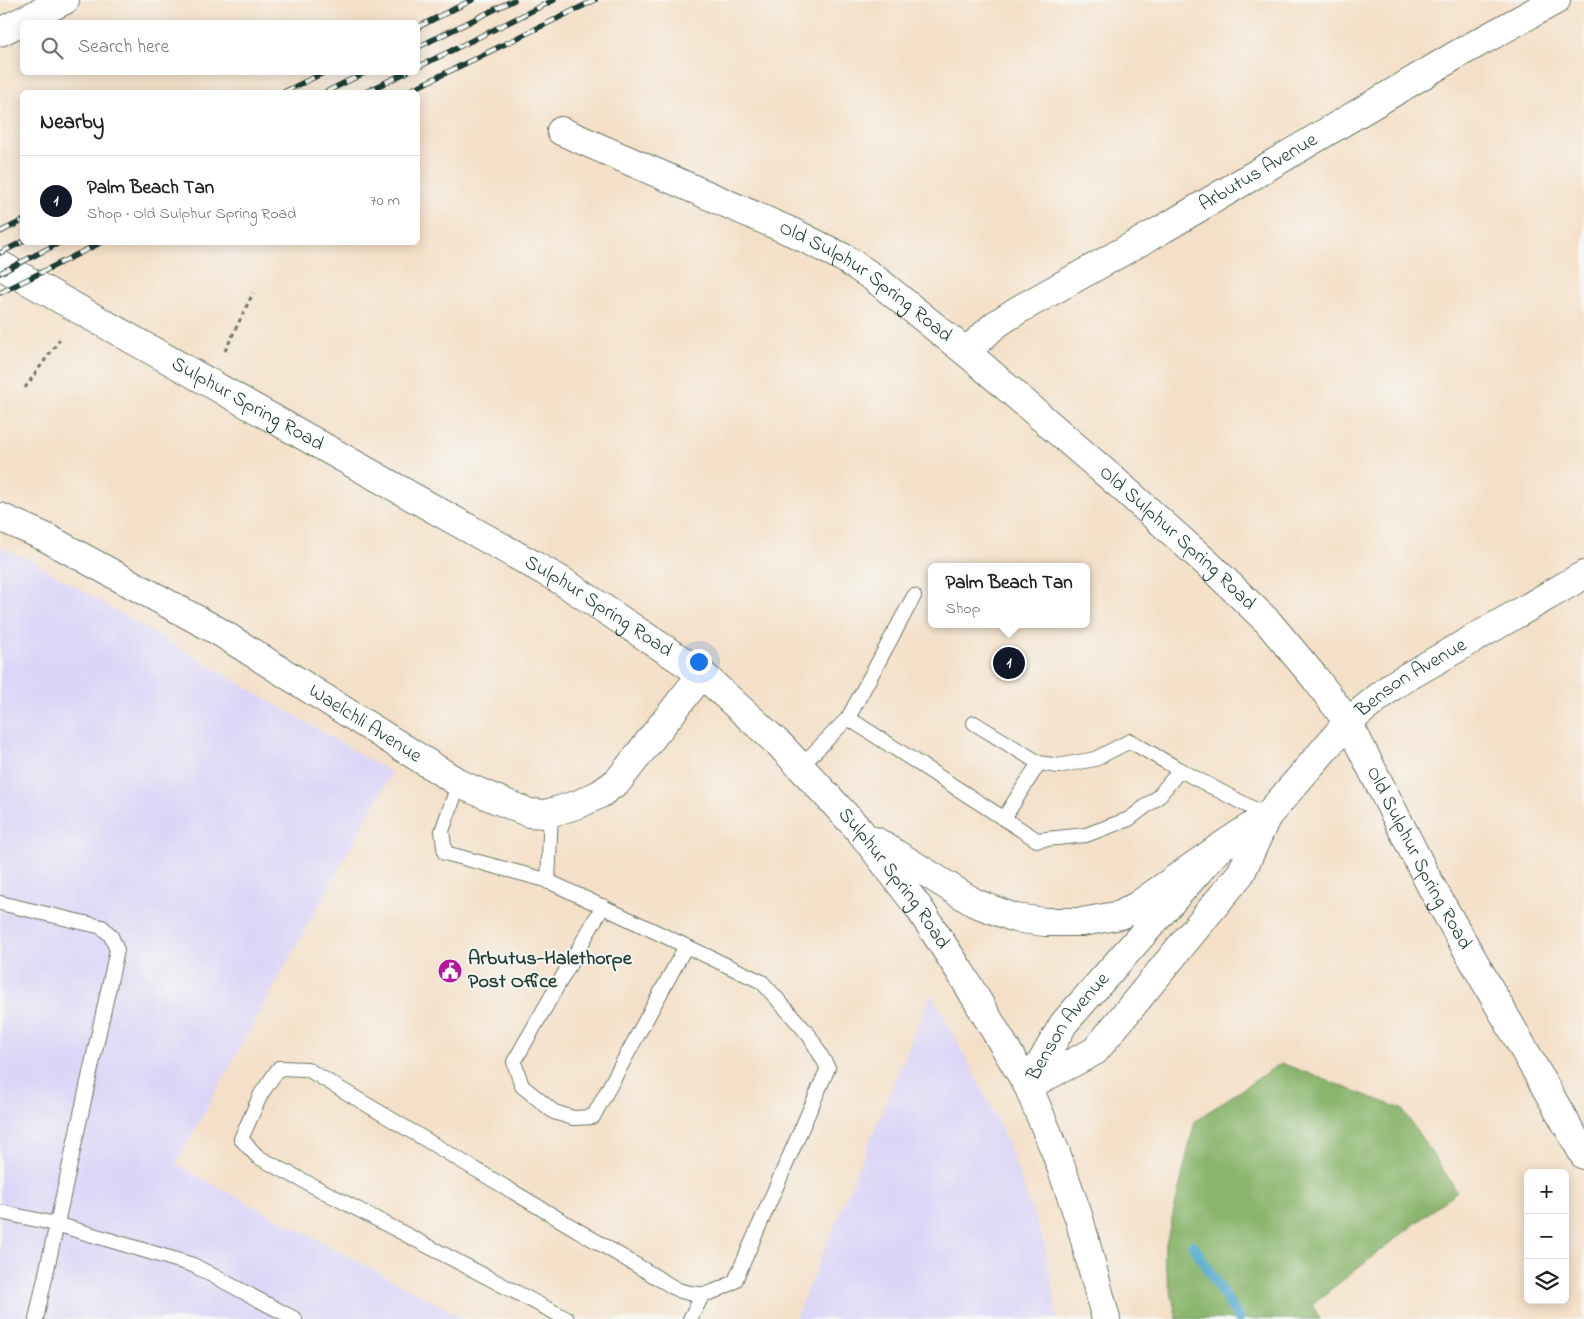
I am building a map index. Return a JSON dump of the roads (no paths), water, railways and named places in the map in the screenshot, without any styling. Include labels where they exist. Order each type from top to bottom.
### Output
[{"type":"street","points":[[24,20],[65,0]]},
{"type":"street","name":"Arbutus Avenue","points":[[966,352],[995,325],[1018,310],[1163,229],[1458,54],[1556,0]]},
{"type":"street","points":[[0,32],[20,22]]},
{"type":"street","name":"Old Sulphur Spring Road","points":[[561,131],[794,233],[844,258],[874,278],[966,352],[1123,488],[1209,565],[1268,622],[1315,678],[1348,722],[1431,886],[1576,1121],[1584,1155]]},
{"type":"street","name":"Sulphur Spring Road","points":[[0,265],[562,581],[702,674],[781,746],[860,831],[919,908],[961,973],[1028,1086],[1056,1153],[1079,1218],[1106,1319]]},
{"type":"street","name":"Waelchli Avenue","points":[[0,516],[45,537],[218,631],[459,783],[529,813],[546,814],[579,804],[600,794],[618,781],[702,674]]},
{"type":"street","name":"Benson Avenue","points":[[1028,1086],[1095,1051],[1241,872],[1268,816],[1348,722],[1395,684],[1584,575]]},
{"type":"street","name":"Benson Avenue","points":[[1028,1086],[1064,1022],[1219,848],[1268,816]]},
{"type":"street","points":[[860,831],[975,903],[1015,918],[1045,922],[1082,922],[1121,915],[1219,848]]},
{"type":"lane","points":[[800,767],[848,718],[914,596]]},
{"type":"lane","points":[[848,718],[1037,840],[1086,835],[1130,819],[1158,797],[1180,770]]},
{"type":"lane","points":[[974,723],[1039,763],[1058,766],[1095,759],[1130,742],[1268,816]]},
{"type":"lane","points":[[1004,818],[1039,763]]},
{"type":"lane","points":[[459,783],[442,831],[446,853],[548,882],[603,906],[762,982],[810,1035],[828,1068],[735,1281],[711,1294],[696,1295],[678,1290],[307,1069],[279,1068],[262,1094],[241,1139],[258,1157],[568,1319]]},
{"type":"lane","points":[[548,882],[551,812]]},
{"type":"lane","points":[[0,903],[102,927],[110,936],[117,950],[36,1319]]},
{"type":"lane","points":[[603,906],[514,1062],[522,1086],[554,1112],[573,1118],[593,1116],[686,946]]},
{"type":"lane","points":[[0,1212],[56,1224],[193,1265],[295,1319]]},
{"type":"lane","points":[[690,1319],[703,1294]]},
{"type":"waterway","points":[[1193,1245],[1239,1319]]},
{"type":"railway","points":[[420,26],[472,0]]},
{"type":"railway","points":[[420,46],[514,0]]},
{"type":"railway","points":[[420,66],[554,0]]},
{"type":"railway","points":[[411,90],[595,0]]},
{"type":"railway","points":[[288,90],[319,75]]},
{"type":"railway","points":[[330,90],[360,75]]},
{"type":"railway","points":[[370,90],[401,75]]},
{"type":"railway","points":[[0,232],[20,222]]},
{"type":"railway","points":[[0,253],[20,243]]},
{"type":"railway","points":[[0,273],[55,245]]},
{"type":"railway","points":[[0,293],[96,245]]},
{"type":"place","name":"Palm Beach Tan","points":[[1009,663]]},
{"type":"place","name":"Arbutus-Halethorpe Post Office","points":[[450,971]]}]
